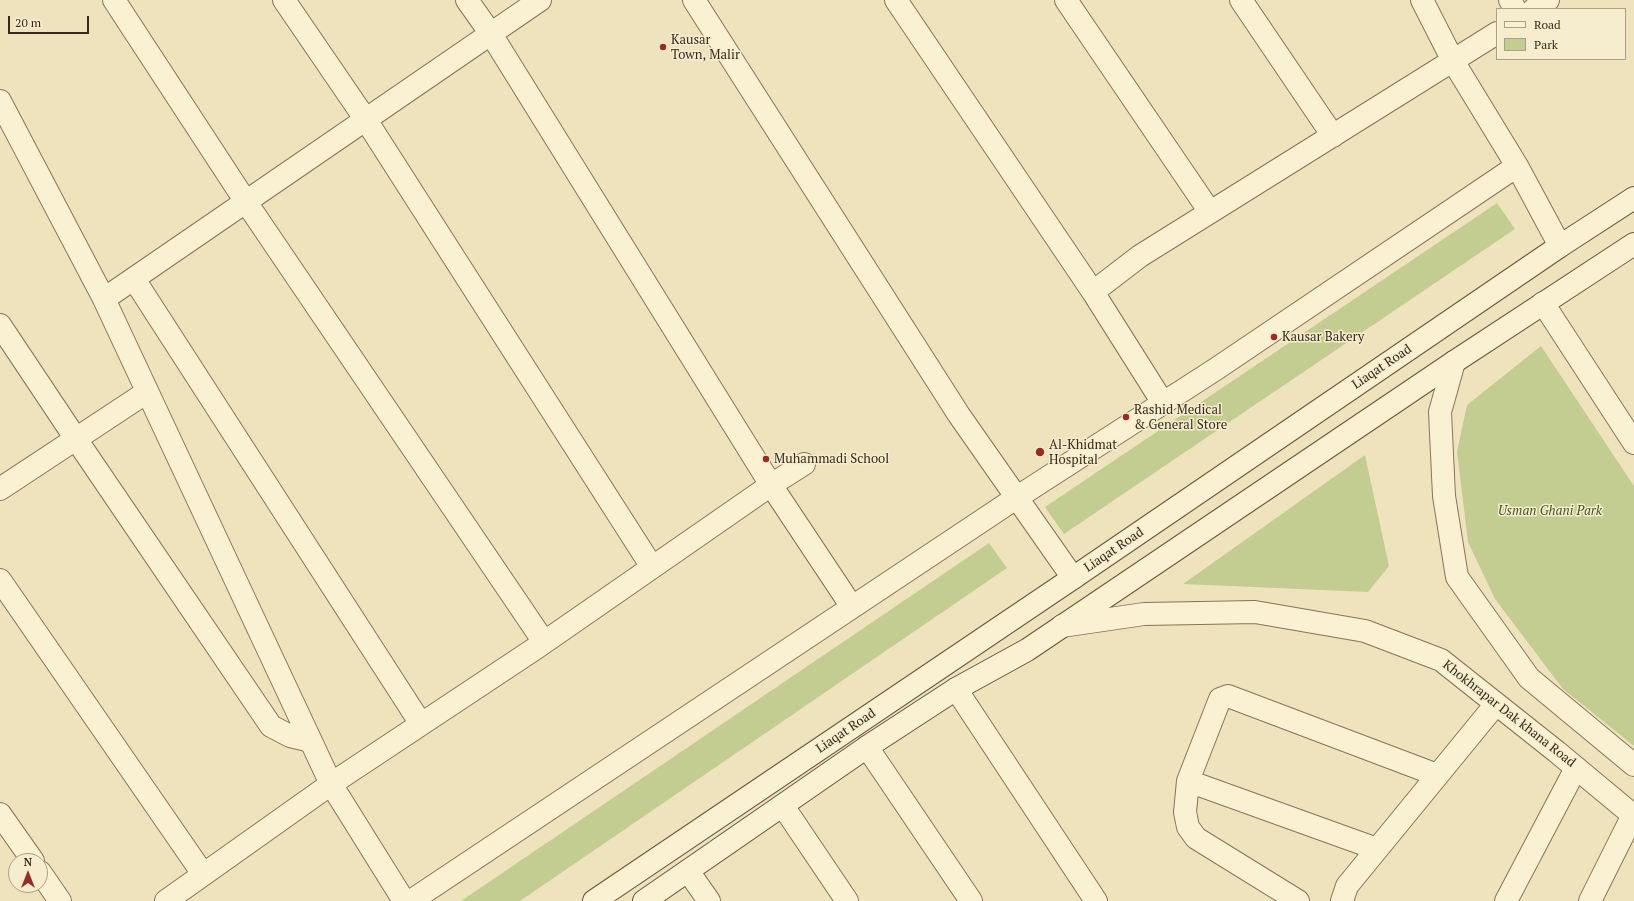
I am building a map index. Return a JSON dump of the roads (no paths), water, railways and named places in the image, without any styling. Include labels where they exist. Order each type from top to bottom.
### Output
[{"type":"street","points":[[114,0],[246,202],[544,642]]},
{"type":"street","points":[[284,0],[366,120],[652,567]]},
{"type":"street","points":[[467,0],[491,34],[771,485],[852,607]]},
{"type":"street","points":[[104,299],[540,0]]},
{"type":"street","points":[[694,0],[958,415],[1073,578]]},
{"type":"street","points":[[896,0],[1092,292],[1163,403]]},
{"type":"street","points":[[1066,0],[1210,212]]},
{"type":"street","points":[[1241,0],[1333,136]]},
{"type":"street","points":[[1422,0],[1453,61],[1516,166],[1560,246]]},
{"type":"street","points":[[1536,8],[1548,0]]},
{"type":"street","points":[[1092,292],[1140,256],[1496,34]]},
{"type":"street","points":[[0,101],[104,299],[331,784],[404,901]]},
{"type":"street","points":[[411,901],[1016,498],[1223,365],[1516,166]]},
{"type":"street","name":"Liaqat Road","points":[[594,901],[1073,578],[1560,246],[1634,198]]},
{"type":"street","points":[[644,901],[867,747],[956,689],[1027,650],[1454,362],[1634,244]]},
{"type":"street","points":[[134,279],[421,724]]},
{"type":"street","points":[[1543,303],[1634,443]]},
{"type":"street","points":[[0,325],[271,726],[290,736],[311,741]]},
{"type":"street","points":[[1454,362],[1440,412],[1444,496],[1457,577],[1529,678],[1634,765]]},
{"type":"street","points":[[0,489],[147,392]]},
{"type":"street","points":[[166,901],[331,784],[544,642],[771,485],[804,464]]},
{"type":"street","points":[[0,580],[203,874]]},
{"type":"street","name":"Khokhrapar Dak khana Road","points":[[1062,626],[1144,614],[1255,612],[1365,631],[1441,660],[1634,815]]},
{"type":"street","points":[[956,689],[1096,901]]},
{"type":"street","points":[[1298,901],[1196,838],[1188,827],[1185,812],[1188,781],[1220,699],[1228,696],[1438,775]]},
{"type":"street","points":[[1342,901],[1348,886],[1496,704]]},
{"type":"street","points":[[867,747],[971,901]]},
{"type":"street","points":[[1506,901],[1576,768]]},
{"type":"street","points":[[1188,781],[1377,849]]},
{"type":"street","points":[[783,806],[847,901]]},
{"type":"street","points":[[0,814],[27,853]]},
{"type":"street","points":[[1590,901],[1634,815]]},
{"type":"street","points":[[688,871],[710,901]]},
{"type":"street","points":[[48,884],[60,901]]},
{"type":"place","name":"Kausar Town, Malir","points":[[663,47]]},
{"type":"place","name":"Kausar Bakery","points":[[1274,337]]},
{"type":"place","name":"Rashid Medical & General Store","points":[[1126,417]]},
{"type":"place","name":"Al-Khidmat Hospital","points":[[1040,452]]},
{"type":"place","name":"Muhammadi School","points":[[766,459]]},
{"type":"park label","name":"Usman Ghani Park","points":[[1550,511]]}]
